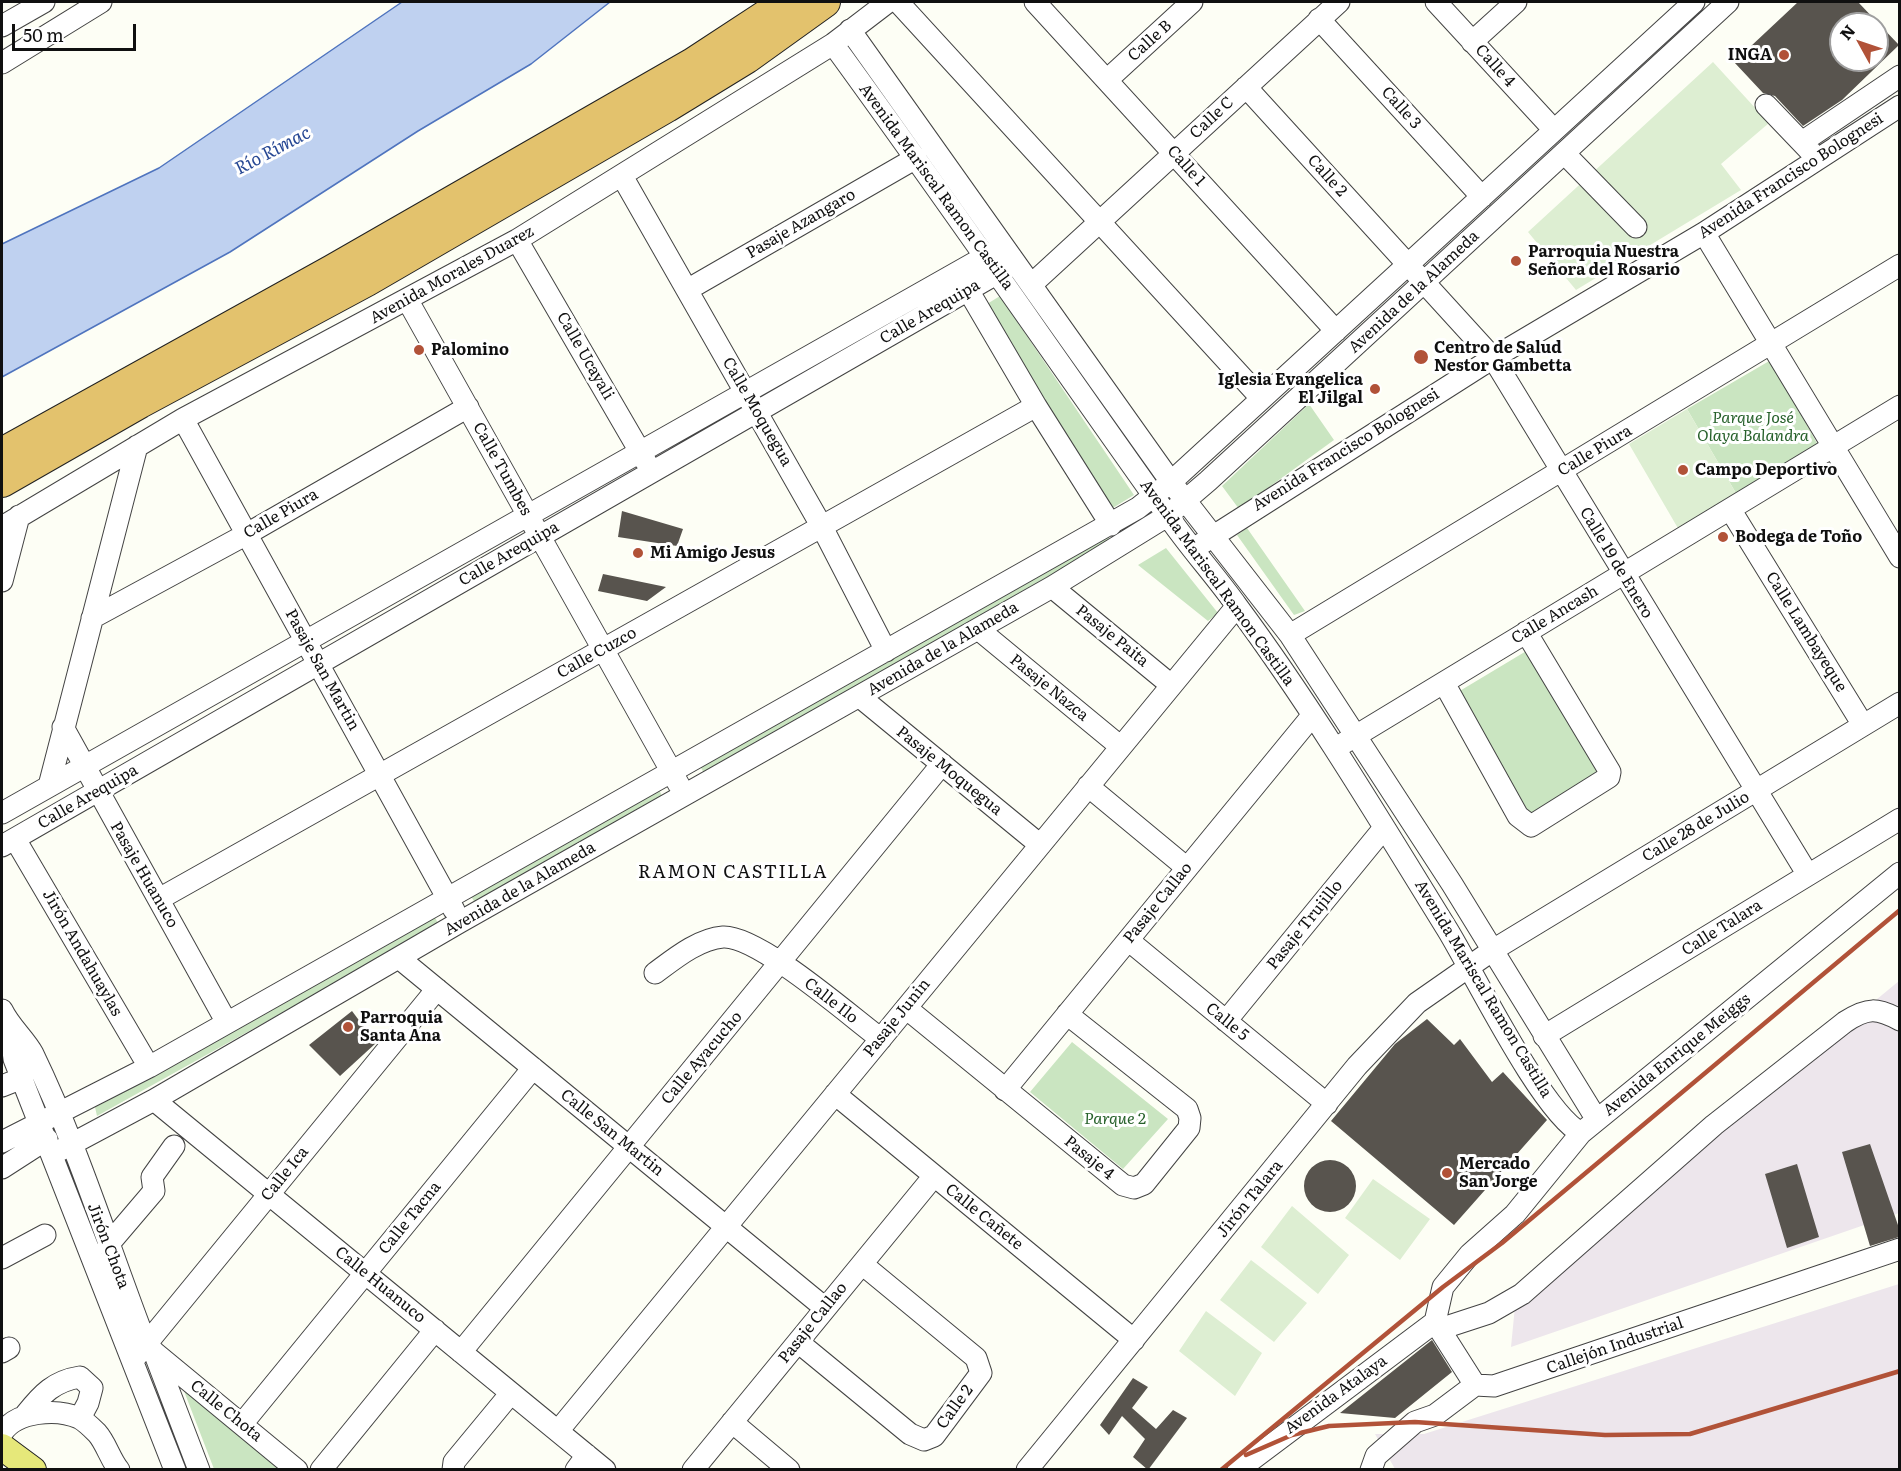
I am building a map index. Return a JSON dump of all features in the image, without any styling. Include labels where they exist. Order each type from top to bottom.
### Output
[{"type":"highway","points":[[2,453],[332,270],[693,63],[786,2]]},
{"type":"highway","points":[[2,482],[140,403],[367,281],[667,107],[747,58],[825,2]]},
{"type":"main road","points":[[2,1448],[33,1470]]},
{"type":"street","points":[[2,27],[44,2]]},
{"type":"street","points":[[2,63],[101,2]]},
{"type":"street","name":"Avenida Morales Duarez","points":[[10,521],[183,419],[408,301],[517,240],[833,44],[888,2]]},
{"type":"street","points":[[898,2],[1262,398]]},
{"type":"street","name":"Calle B","points":[[1107,80],[1192,2]]},
{"type":"street","name":"Calle C","points":[[1032,284],[1339,2]]},
{"type":"street","name":"Calle 4","points":[[1436,2],[1554,130]]},
{"type":"street","points":[[1472,42],[1516,2]]},
{"type":"street","name":"Avenida de la Alameda","points":[[54,1135],[149,1067],[1111,525],[1154,496],[1694,2]]},
{"type":"street","name":"Avenida de la Alameda","points":[[54,1135],[154,1100],[460,922],[1052,587],[1167,516],[1186,502],[1728,2]]},
{"type":"street","name":"Calle 1","points":[[1039,3],[1336,331]]},
{"type":"street","name":"Calle 3","points":[[1319,19],[1482,197]]},
{"type":"street","name":"Avenida Mariscal Ramon Castilla","points":[[850,30],[1002,259],[1167,516],[1237,606],[1312,716],[1470,966],[1524,1062],[1564,1121],[1589,1126]]},
{"type":"street","name":"Avenida Mariscal Ramon Castilla","points":[[833,44],[916,158],[1002,259],[1032,284],[1171,482],[1290,634],[1493,950],[1544,1036],[1589,1126]]},
{"type":"street","points":[[1802,142],[1899,76]]},
{"type":"street","name":"Calle 2","points":[[1246,87],[1408,264]]},
{"type":"street","points":[[1766,105],[1818,159]]},
{"type":"street","name":"Avenida Francisco Bolognesi","points":[[1193,551],[1212,536],[1493,358],[1704,233],[1899,106]]},
{"type":"street","points":[[1564,153],[1636,227]]},
{"type":"street","name":"Pasaje Azangaro","points":[[687,290],[916,158]]},
{"type":"street","name":"Calle Moquegua","points":[[622,176],[822,526],[886,651]]},
{"type":"street","points":[[1704,233],[1898,553]]},
{"type":"street","name":"Calle Ucayali","points":[[517,240],[652,472]]},
{"type":"street","name":"Calle Arequipa","points":[[8,843],[968,290],[1002,259]]},
{"type":"street","name":"Calle Arequipa","points":[[2,813],[746,393],[1002,259]]},
{"type":"street","name":"Calle 19 de Enero","points":[[1408,264],[1493,358],[1622,574],[1808,875]]},
{"type":"street","name":"Calle Piura","points":[[1290,634],[1561,472],[1899,265]]},
{"type":"street","points":[[968,290],[1036,406],[1111,525]]},
{"type":"street","name":"Calle Tumbes","points":[[408,301],[684,795]]},
{"type":"street","name":"Calle Cuzco","points":[[159,899],[1036,406]]},
{"type":"street","name":"Calle Ancash","points":[[1333,750],[1899,406]]},
{"type":"street","name":"Calle Piura","points":[[92,618],[247,534],[468,407]]},
{"type":"street","name":"Pasaje San Martin","points":[[183,419],[460,922]]},
{"type":"street","points":[[49,786],[137,446]]},
{"type":"street","name":"Calle Lambayeque","points":[[1730,508],[1863,725]]},
{"type":"street","points":[[2,581],[10,521]]},
{"type":"street","name":"Pasaje Paita","points":[[1052,587],[1171,685]]},
{"type":"street","name":"Pasaje Junin","points":[[558,1431],[1237,606]]},
{"type":"street","name":"Pasaje Nazca","points":[[978,629],[1121,747]]},
{"type":"street","points":[[1444,683],[1518,816],[1531,826],[1609,777],[1610,772],[1526,632]]},
{"type":"street","name":"Pasaje Moquegua","points":[[860,697],[1039,844]]},
{"type":"street","name":"Calle 28 de Julio","points":[[1493,950],[1899,703]]},
{"type":"street","name":"Pasaje Callao","points":[[1005,1089],[1312,716]]},
{"type":"street","name":"Pasaje Huanuco","points":[[63,727],[227,1023]]},
{"type":"street","name":"Calle Ayacucho","points":[[461,1352],[942,764]]},
{"type":"street","points":[[1088,786],[1187,868]]},
{"type":"street","name":"Calle Talara","points":[[1544,1036],[1899,819]]},
{"type":"street","name":"Pasaje Trujillo","points":[[1226,1021],[1384,828]]},
{"type":"street","name":"Jirón Andahuaylas","points":[[8,843],[149,1067]]},
{"type":"street","name":"Avenida Enrique Meiggs","points":[[1437,1326],[1443,1287],[1470,1254],[1515,1214],[1589,1126],[1899,873]]},
{"type":"street","name":"Calle Ilo","points":[[655,973],[687,950],[721,937],[736,937],[781,963],[881,1039]]},
{"type":"street","name":"Calle 5","points":[[1128,940],[1328,1104]]},
{"type":"street","name":"Jirón Talara","points":[[1027,1470],[1357,1066],[1417,1003],[1493,950]]},
{"type":"street","name":"Calle San Martin","points":[[399,958],[825,1308]]},
{"type":"street","name":"Calle Ica","points":[[145,1352],[269,1194],[437,989]]},
{"type":"street","name":"Pasaje 4","points":[[906,1008],[1123,1185],[1134,1188],[1144,1184],[1189,1128],[1190,1118],[1187,1109],[1067,1014]]},
{"type":"street","name":"Avenida Atalaya","points":[[1238,1470],[1437,1326],[1489,1313],[1522,1294],[1714,1125],[1852,1018],[1858,1014],[1879,1010],[1899,1020]]},
{"type":"street","name":"Jirón Chota","points":[[6,1018],[15,1059],[22,1078],[54,1135],[108,1245],[145,1352],[176,1470]]},
{"type":"street","name":"Jirón Chota","points":[[6,1018],[32,1052],[54,1135],[145,1352],[198,1470]]},
{"type":"street","name":"Calle Tacna","points":[[242,1424],[533,1068]]},
{"type":"street","points":[[2,1086],[22,1078]]},
{"type":"street","name":"Calle Cañete","points":[[835,1094],[1134,1340]]},
{"type":"street","name":"Calle Huanuco","points":[[154,1100],[558,1431],[582,1462],[604,1470]]},
{"type":"street","points":[[2,1142],[54,1135]]},
{"type":"street","points":[[2,1168],[54,1135]]},
{"type":"street","points":[[108,1245],[154,1191],[152,1177],[174,1146]]},
{"type":"street","name":"Pasaje Callao","points":[[693,1470],[934,1176]]},
{"type":"street","points":[[2,1258],[45,1235]]},
{"type":"street","name":"Callejón Industrial","points":[[1475,1385],[1494,1386],[1899,1249]]},
{"type":"street","name":"Calle 2","points":[[798,1342],[910,1434],[924,1440],[934,1436],[981,1373],[980,1365],[976,1358],[862,1264]]},
{"type":"street","points":[[1371,1470],[1376,1456],[1416,1422],[1435,1414],[1475,1385],[1437,1326]]},
{"type":"street","points":[[321,1470],[435,1330]]},
{"type":"street","name":"Calle Chota","points":[[145,1352],[242,1424],[297,1470]]},
{"type":"street","points":[[2,1433],[5,1427],[26,1414],[45,1391],[63,1379],[80,1377],[92,1388],[88,1403],[80,1418]]},
{"type":"street","points":[[453,1470],[454,1462],[511,1392]]},
{"type":"street","points":[[26,1414],[80,1418],[99,1435],[110,1459],[119,1470]]},
{"type":"street","points":[[732,1422],[789,1470]]},
{"type":"shaded area","points":[[1899,981],[1899,1213],[1511,1347],[1516,1296]]},
{"type":"shaded area","points":[[1899,1284],[1899,1469],[1395,1469],[1375,1434],[1424,1434]]},
{"type":"green space","points":[[1713,62],[1769,123],[1721,164],[1741,190],[1576,290],[1528,232]]},
{"type":"green space","points":[[1000,296],[1134,495],[1111,509],[987,304]]},
{"type":"green space","name":"Parque José Olaya Balandra","points":[[1771,360],[1818,445],[1737,495],[1687,409]]},
{"type":"green space","points":[[1309,404],[1334,440],[1239,509],[1222,486]]},
{"type":"green space","name":"Campo Deportivo","points":[[1687,409],[1737,495],[1679,530],[1629,444]]},
{"type":"green space","points":[[1247,528],[1305,611],[1294,615],[1237,535]]},
{"type":"green space","points":[[1105,529],[1110,541],[704,773],[697,761]]},
{"type":"green space","points":[[1166,548],[1218,613],[1208,621],[1138,565]]},
{"type":"green space","points":[[1528,650],[1600,772],[1530,814],[1458,692]]},
{"type":"green space","points":[[656,783],[662,796],[475,903],[468,891]]},
{"type":"green space","points":[[431,910],[439,925],[97,1116],[95,1107]]},
{"type":"green space","name":"Parque 2","points":[[1072,1042],[1168,1119],[1123,1169],[1030,1092]]},
{"type":"green space","points":[[1373,1179],[1430,1219],[1400,1260],[1345,1218]]},
{"type":"green space","points":[[1292,1206],[1349,1255],[1318,1294],[1261,1247]]},
{"type":"green space","points":[[1251,1260],[1307,1303],[1274,1342],[1220,1300]]},
{"type":"green space","points":[[1206,1311],[1262,1353],[1235,1396],[1179,1351]]},
{"type":"green space","points":[[184,1391],[283,1469],[214,1469]]},
{"type":"water","name":"Río Rímac","points":[[402,2],[610,2],[531,64],[418,131],[230,252],[2,377],[2,244],[159,168]]},
{"type":"building","points":[[1798,2],[1858,2],[1868,12],[1829,12],[1829,72],[1871,72],[1842,100],[1803,126],[1775,96],[1763,93],[1734,62]]},
{"type":"building","points":[[1889,35],[1899,45],[1889,55]]},
{"type":"building","points":[[622,511],[683,529],[677,546],[618,537]]},
{"type":"building","points":[[603,574],[666,587],[647,601],[598,591]]},
{"type":"building","name":"Parroquia Santa Ana","points":[[352,1011],[376,1043],[340,1076],[309,1045]]},
{"type":"building","name":"Mercado San Jorge","points":[[1427,1019],[1454,1045],[1460,1039],[1492,1082],[1503,1072],[1547,1120],[1454,1225],[1331,1121],[1395,1044]]},
{"type":"building","points":[[1870,1144],[1899,1228],[1899,1237],[1870,1246],[1842,1152]]},
{"type":"building","points":[[1330,1160],[1340,1162],[1348,1168],[1354,1176],[1356,1186],[1354,1196],[1348,1204],[1340,1210],[1330,1212],[1320,1210],[1312,1204],[1306,1196],[1304,1186],[1306,1176],[1312,1168],[1320,1162]]},
{"type":"building","points":[[1797,1164],[1819,1237],[1787,1248],[1765,1174]]},
{"type":"building","points":[[1432,1340],[1452,1372],[1395,1418],[1340,1413]]},
{"type":"building","points":[[1133,1378],[1148,1387],[1132,1408],[1156,1429],[1173,1410],[1187,1418],[1148,1470],[1133,1457],[1145,1439],[1122,1416],[1109,1435],[1100,1425]]},
{"type":"railway","points":[[1221,1470],[1443,1287],[1502,1243],[1900,910]]},
{"type":"railway","points":[[1246,1455],[1292,1435],[1329,1426],[1415,1422],[1605,1435],[1690,1434],[1900,1371]]},
{"type":"place","name":"INGA","points":[[1784,55]]},
{"type":"place","name":"Parroquia Nuestra Señora del Rosario","points":[[1516,261]]},
{"type":"place","name":"Palomino","points":[[419,350]]},
{"type":"place","name":"Centro de Salud Nestor Gambetta","points":[[1421,357]]},
{"type":"place","name":"Iglesia Evangelica El Jilgal","points":[[1375,389]]},
{"type":"place","name":"Campo Deportivo","points":[[1683,470]]},
{"type":"place","name":"Bodega de Toño","points":[[1723,537]]},
{"type":"place","name":"Mi Amigo Jesus","points":[[638,553]]},
{"type":"place","name":"Parroquia Santa Ana","points":[[348,1027]]},
{"type":"place","name":"Mercado San Jorge","points":[[1447,1173]]},
{"type":"district","name":"RAMON CASTILLA","points":[[733,873]]}]
